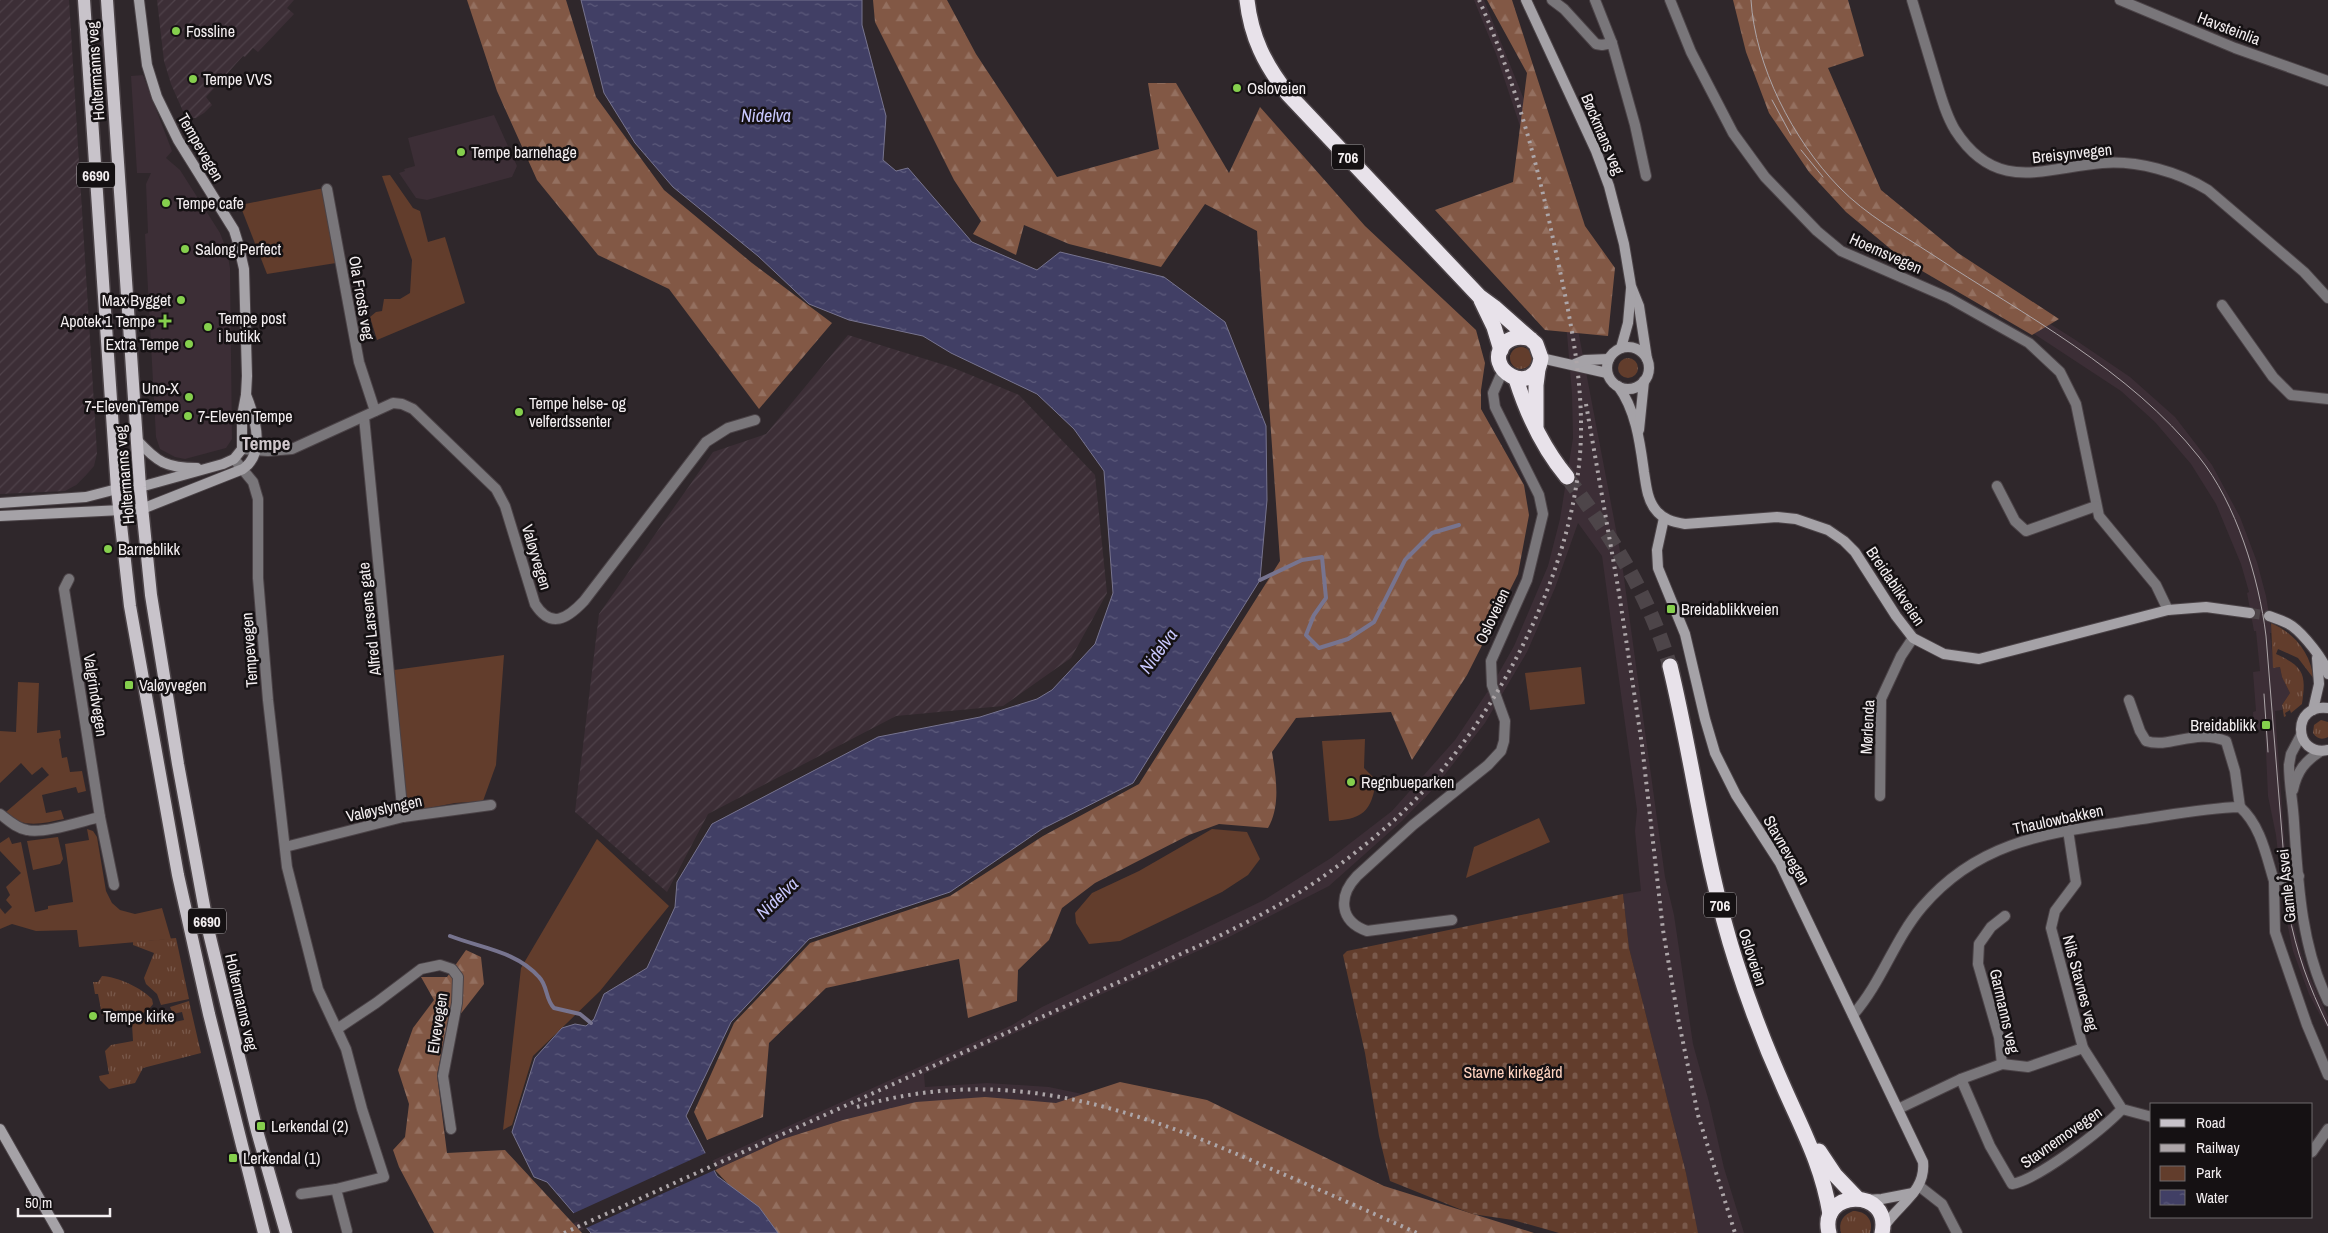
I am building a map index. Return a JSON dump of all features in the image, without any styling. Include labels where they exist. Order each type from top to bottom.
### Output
[{"type":"highway","name":"706","points":[[1247,0],[1255,38],[1274,77],[1479,296],[1536,344],[1540,364]]},
{"type":"highway","name":"706","points":[[1479,296],[1494,328],[1503,370]]},
{"type":"highway","points":[[1500,350],[1509,340],[1516,337],[1531,340]]},
{"type":"highway","points":[[1516,379],[1530,377],[1540,364]]},
{"type":"highway","points":[[1536,426],[1540,364]]},
{"type":"highway","points":[[1503,370],[1516,379],[1527,413],[1536,426],[1546,447],[1567,477]]},
{"type":"highway","name":"Osloveien","points":[[1670,666],[1681,710],[1707,850],[1726,928],[1756,1021],[1806,1132],[1825,1183],[1830,1214]]},
{"type":"highway","name":"Osloveien","points":[[1806,1132],[1835,1175],[1861,1199]]},
{"type":"highway","name":"706","points":[[1861,1199],[1878,1211],[1882,1230]]},
{"type":"highway","points":[[1830,1214],[1841,1202],[1861,1199]]},
{"type":"highway","name":"706","points":[[1828,1232],[1830,1214]]},
{"type":"main road","name":"Holtermanns veg","points":[[84,0],[117,489],[130,606],[178,874],[208,1014],[264,1233]]},
{"type":"main road","name":"Holtermanns veg","points":[[107,0],[140,488],[151,595],[196,868],[227,1012],[257,1132],[286,1233]]},
{"type":"street","name":"Tempevegen","points":[[139,0],[147,65],[157,97],[180,145],[234,230],[238,243],[244,269],[246,395]]},
{"type":"street","name":"Bøckmans veg","points":[[1527,0],[1606,177],[1618,215],[1631,286],[1639,306],[1647,359]]},
{"type":"street","points":[[1552,0],[1564,8],[1596,44],[1612,43]]},
{"type":"street","name":"Bøckmans veg","points":[[1595,0],[1612,43],[1635,125],[1646,176]]},
{"type":"street","name":"Hoemsvegen","points":[[1670,0],[1691,52],[1733,133],[1765,177],[1817,231],[1841,251],[1949,298],[2029,343],[2060,372],[2076,404],[2099,516],[2106,528],[2156,585],[2168,610]]},
{"type":"street","name":"Breisynvegen","points":[[1912,0],[1951,122],[1964,142],[1985,163],[2012,172],[2030,173],[2054,172],[2103,163],[2139,165],[2192,180],[2208,190],[2304,272],[2328,298]]},
{"type":"street","name":"Havsteinlia","points":[[2120,0],[2235,48],[2328,81]]},
{"type":"street","name":"Ola Frosts veg","points":[[327,189],[359,362],[375,411]]},
{"type":"street","name":"Bøckmans veg","points":[[1620,348],[1628,323],[1631,286]]},
{"type":"street","points":[[2222,305],[2281,386],[2291,395],[2328,399]]},
{"type":"street","points":[[1638,436],[1644,382],[1649,367],[1647,359],[1636,348],[1620,348],[1609,359],[1607,372],[1625,396],[1638,436],[1651,503],[1664,518]]},
{"type":"street","points":[[1540,364],[1575,364],[1585,360],[1609,359]]},
{"type":"street","points":[[1575,364],[1583,368],[1607,372]]},
{"type":"street","name":"Osloveien","points":[[1452,920],[1367,931],[1356,927],[1348,918],[1344,902],[1348,885],[1413,825],[1496,758],[1504,741],[1505,721],[1492,685],[1490,661],[1528,580],[1543,514],[1539,495],[1495,407],[1494,393],[1503,370]]},
{"type":"street","points":[[1618,386],[1630,389],[1644,382]]},
{"type":"street","points":[[0,503],[86,497],[117,489],[140,488],[234,459],[242,449],[242,416],[246,395]]},
{"type":"street","points":[[0,516],[142,509],[243,469],[250,464],[256,451],[255,416],[246,395]]},
{"type":"street","name":"Valøyvegen","points":[[242,449],[256,451],[292,449],[393,403],[402,404],[413,409],[496,489],[505,506],[536,604],[542,614],[558,620],[576,610],[584,601],[706,442],[728,428],[755,420]]},
{"type":"street","name":"Alfred Larsens gate","points":[[364,417],[403,817]]},
{"type":"street","points":[[137,440],[154,458],[164,464],[208,468]]},
{"type":"street","name":"Tempevegen","points":[[234,459],[253,482],[258,499],[258,570],[264,658],[285,847]]},
{"type":"street","points":[[1997,486],[2015,521],[2026,531],[2096,506]]},
{"type":"street","name":"Breidablikveien","points":[[1664,518],[1685,524],[1758,518],[1786,518],[1811,523],[1828,530],[1855,552],[1896,616],[1913,638],[1944,654],[1979,659],[2168,610],[2206,607],[2250,613]]},
{"type":"street","name":"Stavnevegen","points":[[1664,518],[1657,550],[1658,568],[1685,634],[1704,719],[1716,753],[1736,795],[1780,863],[1923,1162],[1924,1173],[1916,1189]]},
{"type":"street","name":"Valgrindvegen","points":[[69,579],[64,589],[100,817],[114,885]]},
{"type":"street","points":[[2269,616],[2291,625],[2301,634],[2316,652],[2328,674]]},
{"type":"street","name":"Mørlenda","points":[[1880,796],[1881,699],[1901,656],[1913,638]]},
{"type":"street","points":[[2313,710],[2319,684],[2316,652]]},
{"type":"street","points":[[2129,700],[2146,742],[2156,743],[2206,736],[2226,741],[2234,771],[2240,807],[2249,814],[2259,832],[2274,881],[2275,932],[2307,1025],[2328,1075]]},
{"type":"street","points":[[2325,750],[2307,744],[2301,735],[2301,723],[2308,713],[2313,710],[2328,708]]},
{"type":"street","name":"Gamle Åsvei","points":[[2301,735],[2291,754],[2289,765],[2303,918],[2312,958],[2328,1001]]},
{"type":"street","name":"Gamle Åsvei","points":[[2292,793],[2301,768],[2307,760],[2325,750]]},
{"type":"street","name":"Valøyslyngen","points":[[285,847],[403,817],[491,805]]},
{"type":"street","name":"Thaulowbakken","points":[[1853,1015],[1878,982],[1906,926],[1924,905],[1945,886],[1986,856],[2010,844],[2068,830],[2206,809],[2240,807]]},
{"type":"street","points":[[0,814],[13,825],[28,831],[44,830],[100,817]]},
{"type":"street","name":"Nils Stavnes veg","points":[[2068,830],[2076,883],[2056,911],[2051,928],[2083,1048],[2122,1109]]},
{"type":"street","points":[[285,847],[287,867],[297,912],[318,989],[346,1049],[362,1109],[384,1176],[336,1189],[301,1194]]},
{"type":"street","points":[[2274,881],[2299,876]]},
{"type":"street","name":"Garmanns veg","points":[[2002,1064],[1999,1037],[1978,964],[1979,944],[1992,927],[2005,916]]},
{"type":"street","name":"Elvevegen","points":[[336,1029],[376,1004],[421,969],[440,965],[452,969],[458,977],[457,1003],[443,1076],[451,1129]]},
{"type":"street","points":[[1898,1109],[1961,1079],[2002,1064],[2028,1067],[2083,1048]]},
{"type":"street","name":"Stavnemovegen","points":[[1961,1079],[1990,1146],[2012,1184],[2022,1182],[2042,1172],[2112,1120],[2122,1109]]},
{"type":"street","points":[[2122,1109],[2150,1117]]},
{"type":"street","points":[[0,1129],[59,1233]]},
{"type":"street","points":[[2313,1151],[2328,1129]]},
{"type":"street","points":[[336,1189],[347,1231]]},
{"type":"street","points":[[1882,1230],[1891,1215],[1916,1189]]},
{"type":"street","points":[[1861,1199],[1882,1199],[1916,1189],[1942,1204],[1957,1233]]},
{"type":"shaded area","points":[[0,0],[69,0],[97,453],[94,466],[76,485],[65,491],[0,494]]},
{"type":"shaded area","points":[[157,0],[294,0],[287,8],[294,14],[258,52],[253,48],[245,57],[243,56],[206,97],[212,105],[204,113],[196,118],[186,118],[171,84],[164,61]]},
{"type":"shaded area","points":[[1474,0],[1484,0],[1529,112],[1564,256],[1621,556],[1665,877],[1674,915],[1693,1044],[1724,1168],[1744,1233],[1698,1233],[1695,1226],[1686,1173],[1629,948],[1623,894],[1641,891],[1635,831],[1637,810],[1602,556],[1578,523],[1555,588],[1527,652],[1485,723],[1436,786],[1402,821],[1329,886],[1229,937],[924,1074],[925,1087],[987,1083],[1049,1087],[1111,1100],[843,1120],[783,1139],[576,1233],[552,1233],[1012,1025],[1042,1007],[1264,900],[1331,858],[1392,811],[1455,740],[1492,685],[1514,646],[1548,566],[1560,519],[1573,438],[1572,394],[1567,334],[1536,183],[1523,135],[1496,54]]},
{"type":"shaded area","points":[[143,75],[172,151],[166,158],[180,170],[220,233],[227,251],[230,268],[232,439],[226,448],[185,459],[175,457],[160,449],[156,437],[145,234],[148,233],[146,184],[151,173],[137,173],[131,76]]},
{"type":"shaded area","name":"Tempe barnehage","points":[[494,115],[517,166],[512,177],[427,200],[416,198],[399,173],[405,171],[404,169],[415,166],[408,138]]},
{"type":"shaded area","points":[[1794,116],[2003,294],[2130,377],[2175,417],[2212,465],[2240,517],[2257,562],[2266,596],[2272,633],[2270,633],[2274,668],[2280,667],[2282,677],[2290,693],[2282,705],[2282,710],[2275,711],[2288,889],[2301,953],[2328,1017],[2328,1030],[2309,994],[2293,951],[2284,908],[2276,835],[2268,796],[2265,729],[2257,730],[2257,727],[2254,727],[2253,712],[2256,711],[2253,672],[2260,671],[2256,631],[2254,631],[2247,593],[2249,592],[2241,564],[2216,504],[2191,464],[2155,422],[2121,391],[1908,251]]},
{"type":"shaded area","points":[[848,335],[951,367],[1019,395],[1095,475],[1107,593],[1071,658],[1003,706],[896,716],[708,814],[667,892],[575,812],[599,614],[713,452],[766,434]]},
{"type":"green space","points":[[467,0],[566,0],[596,97],[664,190],[752,263],[832,323],[759,409],[669,289],[598,255],[537,180],[497,91]]},
{"type":"green space","points":[[873,0],[947,0],[976,54],[1057,177],[1159,149],[1148,83],[1176,83],[1229,173],[1260,107],[1365,226],[1476,330],[1485,363],[1481,390],[1481,409],[1524,485],[1529,515],[1518,574],[1467,675],[1412,760],[1391,712],[1296,718],[1272,752],[1276,781],[1276,800],[1275,810],[1268,828],[1219,824],[1189,835],[1095,883],[1062,908],[1049,940],[1018,970],[1017,1001],[968,1018],[959,959],[826,988],[769,1043],[763,1117],[707,1140],[694,1112],[734,1023],[810,943],[950,896],[1043,836],[1139,784],[1280,561],[1257,231],[1205,204],[1161,267],[1069,244],[1024,225],[1016,255],[973,234],[981,221],[954,180],[875,22]]},
{"type":"green space","points":[[1487,0],[1512,0],[1585,226],[1615,268],[1608,336],[1545,330],[1435,210],[1513,182],[1527,73]]},
{"type":"green space","points":[[1733,0],[1848,0],[1864,56],[1828,68],[1881,190],[1958,253],[2059,319],[2032,335],[1905,261],[1846,212],[1809,172],[1769,113],[1746,52]]},
{"type":"green space","points":[[390,175],[413,208],[420,211],[428,242],[445,237],[465,303],[377,340],[370,317],[376,312],[382,311],[384,299],[400,299],[410,293],[412,260],[382,176]]},
{"type":"green space","points":[[324,188],[336,263],[267,274],[240,205]]},
{"type":"green space","points":[[1521,347],[1529,350],[1532,358],[1529,366],[1521,369],[1513,366],[1510,358],[1513,350]]},
{"type":"green space","points":[[1628,358],[1635,361],[1638,368],[1635,375],[1628,378],[1621,375],[1618,368],[1621,361]]},
{"type":"green space","points":[[2271,623],[2288,633],[2300,645],[2309,661],[2314,679],[2298,658],[2278,649],[2276,654],[2293,663],[2298,668],[2304,686],[2302,704],[2291,713],[2290,710],[2285,713],[2286,716],[2284,717],[2282,705],[2290,693],[2282,677],[2280,667],[2273,668]]},
{"type":"green space","points":[[504,655],[496,765],[483,801],[455,803],[418,810],[407,807],[394,670]]},
{"type":"green space","points":[[1581,667],[1585,704],[1530,710],[1525,673]]},
{"type":"green space","points":[[18,682],[39,683],[37,733],[60,730],[61,738],[59,739],[62,758],[67,757],[70,772],[82,771],[86,791],[78,793],[76,787],[42,795],[46,813],[61,810],[64,819],[34,824],[19,821],[6,812],[49,775],[42,767],[32,775],[21,763],[0,783],[0,731],[16,732]]},
{"type":"green space","points":[[2321,720],[2328,722],[2328,737],[2318,738],[2313,733],[2314,725]]},
{"type":"green space","name":"Regnbueparken","points":[[1365,739],[1364,768],[1376,780],[1372,800],[1368,807],[1357,816],[1350,819],[1329,821],[1322,741]]},
{"type":"green space","points":[[1539,818],[1550,842],[1466,878],[1474,847]]},
{"type":"green space","points":[[87,829],[93,831],[97,837],[106,891],[112,903],[120,910],[135,914],[162,908],[171,939],[79,947],[77,930],[36,931],[12,924],[0,929],[0,908],[5,914],[12,907],[6,900],[10,895],[6,887],[21,873],[0,851],[0,843],[9,837],[12,844],[21,842],[35,912],[48,909],[48,906],[73,902],[65,844],[89,840]]},
{"type":"green space","points":[[1212,829],[1247,832],[1260,859],[1248,875],[1222,892],[1120,941],[1089,944],[1076,923],[1075,913],[1092,893],[1139,871]]},
{"type":"green space","points":[[58,837],[63,859],[60,864],[33,870],[27,841]]},
{"type":"green space","points":[[597,839],[669,906],[600,991],[533,1056],[512,1125],[503,1130],[521,968]]},
{"type":"green space","name":"Stavne kirkegård","points":[[1623,894],[1629,948],[1686,1173],[1698,1233],[1559,1233],[1513,1220],[1472,1214],[1390,1181],[1379,1136],[1365,1053],[1343,955],[1347,951]]},
{"type":"green space","points":[[176,938],[189,999],[161,1005],[157,994],[146,984],[144,978],[154,953],[133,945],[133,942]]},
{"type":"green space","points":[[466,950],[481,957],[484,984],[445,1034],[437,1075],[447,1153],[505,1150],[582,1233],[434,1233],[399,1167],[393,1150],[405,1137],[409,1104],[398,1070],[413,1028],[434,1000],[421,977],[447,977]]},
{"type":"green space","points":[[102,976],[115,978],[136,987],[152,999],[153,1004],[146,1012],[136,1016],[129,1016],[127,1012],[107,1016],[102,1015],[98,994],[95,994],[93,982],[98,982]]},
{"type":"green space","points":[[189,1001],[201,1053],[143,1068],[135,1083],[109,1089],[100,1080],[99,1076],[109,1074],[105,1051],[111,1045],[133,1041],[132,1024],[165,1009],[170,1023],[184,1020],[182,1012],[173,1014],[170,1007]]},
{"type":"green space","points":[[1120,1082],[1207,1100],[1384,1186],[1534,1233],[774,1233],[715,1170],[783,1139],[843,1120],[916,1102],[985,1097],[1056,1103]]},
{"type":"green space","points":[[1853,1211],[1858,1211],[1868,1217],[1871,1224],[1870,1233],[1841,1233],[1840,1225],[1842,1219]]},
{"type":"water","name":"Nidelva","points":[[581,0],[862,0],[862,25],[886,116],[883,160],[896,171],[908,168],[972,242],[1037,270],[1060,252],[1164,277],[1225,322],[1266,426],[1267,500],[1260,580],[1133,783],[1042,829],[950,892],[809,939],[731,1022],[686,1116],[717,1176],[759,1207],[778,1233],[591,1233],[547,1182],[534,1177],[512,1132],[535,1058],[562,1028],[575,1024],[586,1026],[594,1019],[604,994],[647,968],[675,907],[677,882],[712,824],[878,737],[980,717],[1037,699],[1052,690],[1095,644],[1113,593],[1104,471],[1074,429],[1037,394],[951,353],[923,336],[849,320],[809,304],[758,256],[673,187],[635,143],[604,93]]},
{"type":"pier","points":[[708,1152],[717,1169],[584,1229],[572,1214]]},
{"type":"waterway","points":[[1260,580],[1302,560],[1322,557],[1326,598],[1314,615],[1306,635],[1319,648],[1348,639],[1374,622],[1405,560],[1432,533],[1459,525]]},
{"type":"waterway","points":[[450,936],[498,951],[520,961],[530,968],[542,981],[549,1001],[554,1008],[580,1014],[591,1023]]},
{"type":"tunnel","points":[[1567,477],[1614,544],[1627,567],[1651,614],[1670,666]]},
{"type":"tunnel","points":[[2250,613],[2269,616]]},
{"type":"tram line","points":[[1751,0],[1760,50],[1768,76],[1779,101],[1806,147],[1839,187],[1884,224],[2039,322],[2109,371],[2141,397],[2171,426],[2199,457],[2224,496],[2244,542],[2263,614],[2288,909],[2304,969],[2328,1026]]},
{"type":"tram line","points":[[1772,100],[1791,135]]},
{"type":"tram line","points":[[1801,150],[1823,177]]},
{"type":"tram line","points":[[2264,694],[2268,752]]},
{"type":"railway","points":[[564,1233],[1205,943],[1266,912],[1318,880],[1384,829],[1422,792],[1458,749],[1492,701],[1521,649],[1545,595],[1564,540],[1576,486],[1581,433],[1581,408],[1576,358],[1563,283],[1545,204],[1513,86],[1479,0]]},
{"type":"railway","points":[[1586,404],[1619,593],[1642,745],[1663,930],[1678,1018],[1698,1115],[1735,1233]]},
{"type":"railway","points":[[857,1107],[912,1095],[965,1090],[1017,1091],[1068,1098],[1118,1111],[1218,1146],[1417,1233]]},
{"type":"place","name":"Fossline","points":[[176,31]]},
{"type":"place","name":"Tempe VVS","points":[[193,79]]},
{"type":"place","name":"Osloveien","points":[[1237,88]]},
{"type":"place","name":"Tempe barnehage","points":[[461,152]]},
{"type":"place","name":"Tempe cafe","points":[[166,203]]},
{"type":"place","name":"Salong Perfect","points":[[185,249]]},
{"type":"place","name":"Max Bygget","points":[[181,300]]},
{"type":"place","name":"Apotek 1 Tempe","points":[[165,321]]},
{"type":"place","name":"Tempe post i butikk","points":[[208,327]]},
{"type":"place","name":"Extra Tempe","points":[[189,344]]},
{"type":"place","name":"Uno-X 7-Eleven Tempe","points":[[189,397]]},
{"type":"place","name":"Tempe helse- og velferdssenter","points":[[519,412]]},
{"type":"place","name":"7-Eleven Tempe","points":[[188,416]]},
{"type":"place","name":"Barneblikk","points":[[108,549]]},
{"type":"place","name":"Breidablikkveien","points":[[1671,609]]},
{"type":"place","name":"Valøyvegen","points":[[129,685]]},
{"type":"place","name":"Breidablikk","points":[[2266,725]]},
{"type":"place","name":"Regnbueparken","points":[[1351,782]]},
{"type":"place","name":"Tempe kirke","points":[[93,1016]]},
{"type":"place","name":"Lerkendal (2)","points":[[261,1126]]},
{"type":"place","name":"Lerkendal (1)","points":[[233,1158]]},
{"type":"district","name":"Tempe","points":[[266,443]]}]
